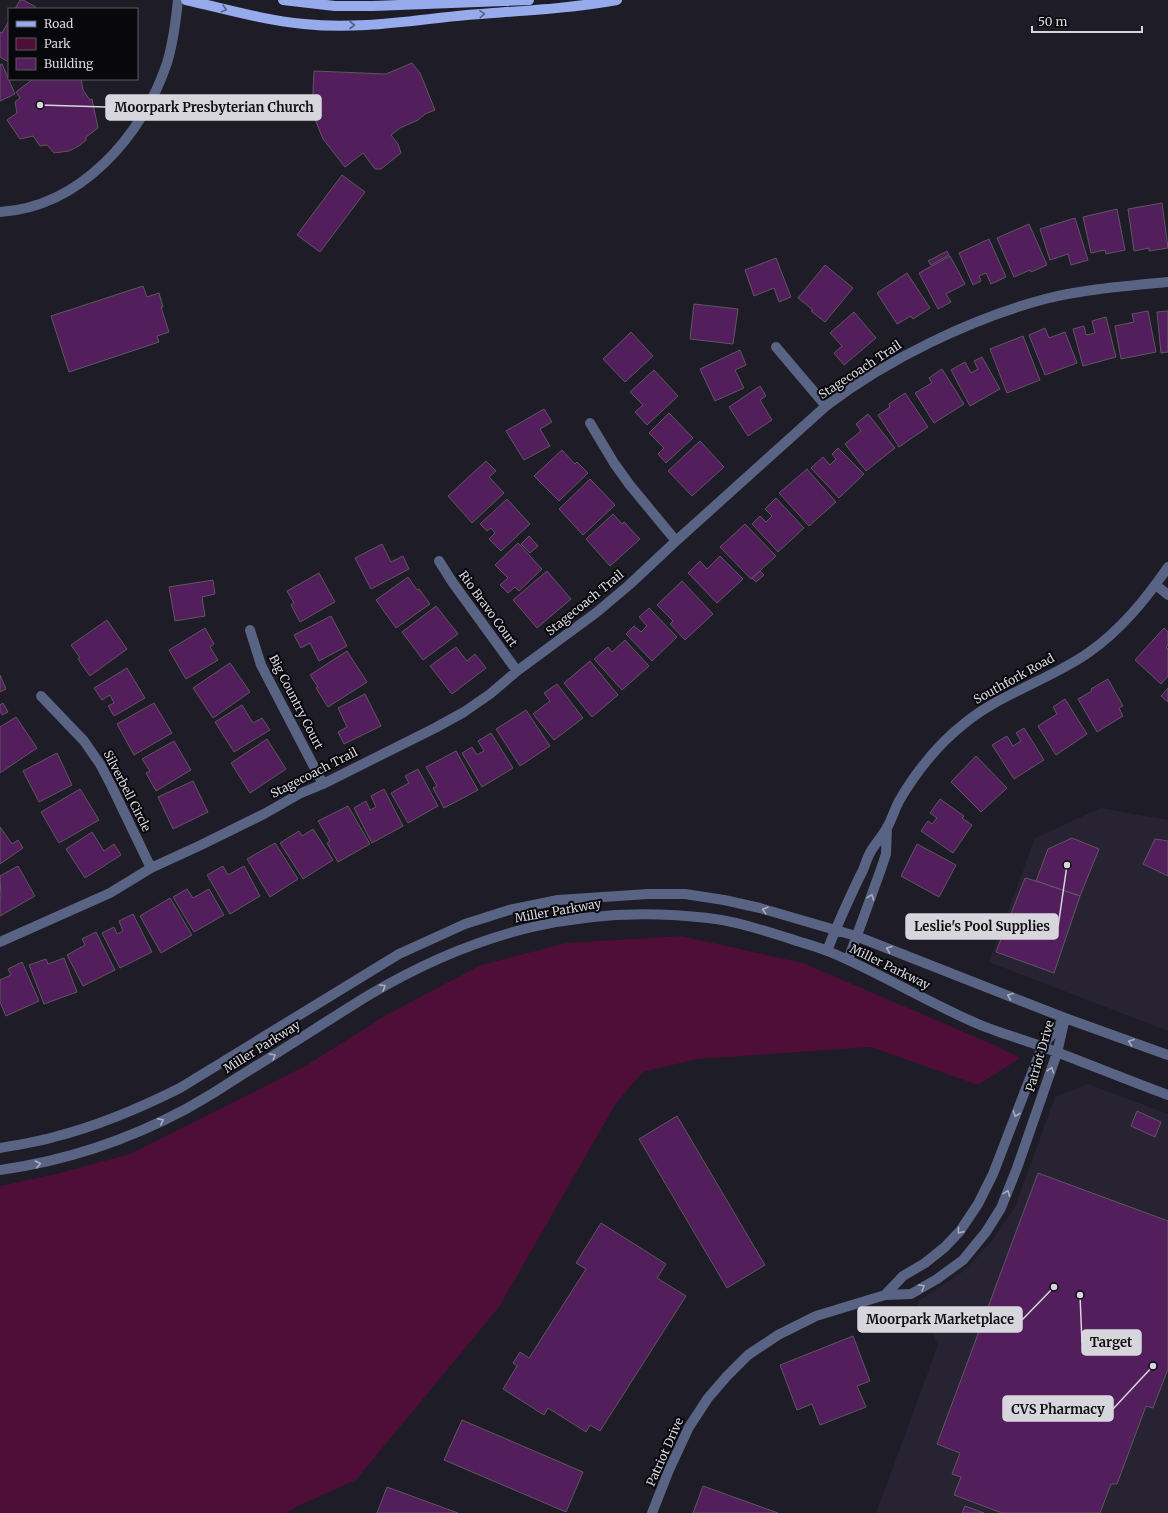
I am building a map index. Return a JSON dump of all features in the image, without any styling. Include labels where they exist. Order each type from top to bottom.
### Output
[{"type":"main road","points":[[186,0],[270,20],[306,24],[336,25],[383,24],[466,15],[537,10],[617,0]]},
{"type":"main road","points":[[283,0],[335,6],[373,6],[529,0]]},
{"type":"street","points":[[0,212],[30,208],[73,188],[109,158],[121,144],[140,120],[159,84],[167,61],[178,0]]},
{"type":"street","name":"Stagecoach Trail","points":[[0,942],[110,893],[151,868],[264,814],[299,794],[323,784],[436,728],[464,712],[490,694],[517,671],[597,612],[629,585],[826,406],[904,356],[960,330],[1010,310],[1046,299],[1097,289],[1168,282]]},
{"type":"street","points":[[776,347],[826,406]]},
{"type":"street","points":[[590,423],[614,463],[629,484],[651,513],[676,541]]},
{"type":"street","name":"Rio Bravo Court","points":[[439,562],[517,671]]},
{"type":"street","name":"Southfork Road","points":[[827,951],[870,852],[887,827],[899,802],[913,779],[933,752],[950,735],[994,703],[1088,653],[1122,625],[1138,609],[1168,567]]},
{"type":"street","points":[[1156,585],[1168,596]]},
{"type":"street","name":"Big Country Court","points":[[250,630],[261,665],[323,784]]},
{"type":"street","name":"Silverbell Circle","points":[[41,696],[84,742],[100,764],[151,868]]},
{"type":"street","name":"Southfork Road","points":[[848,960],[886,854],[887,827]]},
{"type":"street","name":"Miller Parkway","points":[[0,1148],[54,1138],[84,1129],[146,1105],[180,1088],[399,954],[465,924],[509,910],[558,900],[648,894],[685,894],[738,903],[857,937],[1065,1018],[1168,1055]]},
{"type":"street","name":"Miller Parkway","points":[[0,1170],[39,1164],[91,1149],[151,1126],[187,1109],[334,1016],[400,976],[431,961],[481,941],[527,928],[576,918],[614,915],[638,914],[710,918],[758,928],[827,951],[848,960],[978,1024],[1168,1095]]},
{"type":"street","name":"Patriot Drive","points":[[885,1295],[903,1276],[926,1263],[945,1247],[960,1231],[978,1204],[993,1174],[1042,1047],[1065,1018]]},
{"type":"street","name":"Patriot Drive","points":[[652,1513],[669,1470],[689,1427],[708,1398],[748,1355],[778,1335],[816,1316],[885,1295],[911,1294],[937,1279],[963,1260],[986,1232],[1001,1208],[1057,1053],[1065,1018]]},
{"type":"shaded area","points":[[1101,808],[1168,820],[1168,1031],[989,962],[1035,838]]},
{"type":"shaded area","points":[[1088,1084],[1168,1114],[1168,1513],[876,1513],[938,1345],[917,1302],[962,1272],[992,1241],[1015,1207],[1055,1097]]},
{"type":"green space","points":[[681,936],[803,963],[999,1047],[1020,1058],[978,1085],[871,1047],[697,1059],[643,1072],[616,1103],[499,1307],[356,1480],[298,1506],[286,1513],[0,1513],[0,1186],[60,1173],[130,1154],[307,1065],[388,1014],[481,965],[567,943]]},
{"type":"building","points":[[20,0],[23,0],[36,7],[35,8],[16,8]]},
{"type":"building","points":[[8,23],[8,61],[0,57],[0,32],[2,33]]},
{"type":"building","points":[[412,63],[420,73],[435,110],[400,128],[391,135],[398,144],[401,153],[381,169],[375,169],[363,153],[345,167],[323,139],[312,112],[314,71],[386,74]]},
{"type":"building","points":[[2,64],[15,94],[0,101],[0,65]]},
{"type":"building","points":[[32,80],[81,80],[83,90],[90,100],[92,99],[98,128],[86,137],[86,140],[79,146],[69,151],[54,153],[47,145],[40,146],[33,136],[20,139],[7,120],[17,113],[15,102],[20,98],[16,92]]},
{"type":"building","points":[[342,175],[365,192],[320,252],[297,235]]},
{"type":"building","points":[[1162,203],[1168,248],[1149,251],[1149,248],[1134,251],[1128,209]]},
{"type":"building","points":[[1117,209],[1125,250],[1106,254],[1105,250],[1091,253],[1083,217]]},
{"type":"building","points":[[1075,218],[1088,260],[1071,265],[1068,254],[1050,260],[1040,229]]},
{"type":"building","points":[[1029,224],[1047,265],[1014,277],[997,238]]},
{"type":"building","points":[[989,239],[1006,277],[991,284],[986,273],[979,276],[981,281],[973,285],[959,253]]},
{"type":"building","points":[[947,251],[949,255],[931,265],[928,261]]},
{"type":"building","points":[[950,256],[965,284],[946,294],[951,302],[938,309],[919,273]]},
{"type":"building","points":[[776,258],[791,297],[779,302],[774,288],[754,296],[745,270]]},
{"type":"building","points":[[825,265],[853,288],[825,322],[798,298]]},
{"type":"building","points":[[907,273],[930,308],[913,319],[911,316],[897,324],[877,293]]},
{"type":"building","points":[[143,286],[147,297],[159,293],[163,307],[161,307],[169,332],[157,336],[159,342],[69,372],[51,316]]},
{"type":"building","points":[[694,304],[738,309],[733,344],[690,339]]},
{"type":"building","points":[[1148,311],[1156,352],[1121,359],[1115,326],[1134,322],[1132,314]]},
{"type":"building","points":[[1168,311],[1168,352],[1161,353],[1157,312]]},
{"type":"building","points":[[854,312],[876,338],[844,365],[834,353],[842,346],[830,333]]},
{"type":"building","points":[[1106,317],[1116,357],[1083,366],[1073,329],[1084,326],[1086,335],[1095,333],[1092,321]]},
{"type":"building","points":[[1045,328],[1049,338],[1065,332],[1077,363],[1045,375],[1029,335]]},
{"type":"building","points":[[631,332],[653,356],[625,382],[603,359]]},
{"type":"building","points":[[1023,336],[1040,380],[1007,393],[990,349]]},
{"type":"building","points":[[740,350],[746,365],[735,370],[744,388],[715,401],[700,369]]},
{"type":"building","points":[[982,357],[1000,389],[970,406],[951,370],[965,362],[971,373],[978,369],[974,361]]},
{"type":"building","points":[[942,369],[964,404],[934,423],[915,393],[932,383],[929,378]]},
{"type":"building","points":[[654,370],[678,396],[647,425],[635,412],[643,405],[630,392]]},
{"type":"building","points":[[760,386],[766,396],[760,400],[772,420],[748,436],[729,407]]},
{"type":"building","points":[[905,393],[928,427],[899,447],[878,415],[890,407],[889,404]]},
{"type":"building","points":[[544,409],[552,422],[540,429],[550,446],[524,460],[506,431]]},
{"type":"building","points":[[669,413],[693,438],[666,463],[658,454],[664,448],[649,433]]},
{"type":"building","points":[[868,414],[895,448],[866,471],[845,444],[861,431],[856,424]]},
{"type":"building","points":[[700,441],[724,467],[692,496],[668,471]]},
{"type":"building","points":[[838,448],[864,474],[839,498],[811,468],[823,457],[830,465],[836,459],[832,454]]},
{"type":"building","points":[[562,450],[575,464],[577,462],[588,473],[559,501],[534,476]]},
{"type":"building","points":[[486,461],[496,471],[489,477],[504,493],[472,523],[448,496]]},
{"type":"building","points":[[807,469],[836,502],[809,526],[779,493]]},
{"type":"building","points":[[590,479],[615,505],[583,535],[559,509]]},
{"type":"building","points":[[776,498],[804,528],[778,552],[752,524],[760,516],[766,522],[772,516],[765,509]]},
{"type":"building","points":[[507,499],[530,524],[501,551],[489,539],[495,533],[491,528],[487,531],[480,524]]},
{"type":"building","points":[[613,514],[622,524],[624,522],[640,539],[610,566],[586,539]]},
{"type":"building","points":[[745,524],[776,556],[751,579],[720,547]]},
{"type":"building","points":[[529,536],[538,546],[530,553],[521,544]]},
{"type":"building","points":[[518,543],[542,569],[519,591],[515,587],[508,593],[500,585],[508,578],[495,565]]},
{"type":"building","points":[[382,544],[391,562],[403,556],[409,569],[371,589],[355,558]]},
{"type":"building","points":[[720,556],[743,579],[717,603],[688,573],[700,561],[707,569]]},
{"type":"building","points":[[547,571],[571,599],[537,628],[513,600]]},
{"type":"building","points":[[760,571],[764,575],[756,582],[752,578]]},
{"type":"building","points":[[319,573],[335,602],[300,622],[291,605],[294,603],[287,591]]},
{"type":"building","points":[[408,577],[417,590],[419,589],[430,604],[396,628],[376,600]]},
{"type":"building","points":[[213,580],[215,594],[202,597],[205,616],[175,621],[169,587]]},
{"type":"building","points":[[682,581],[713,614],[685,640],[670,624],[673,621],[657,605]]},
{"type":"building","points":[[436,606],[458,634],[423,660],[402,632]]},
{"type":"building","points":[[649,608],[677,637],[652,661],[626,634],[634,626],[641,632],[647,626],[639,617]]},
{"type":"building","points":[[331,616],[347,646],[319,661],[310,643],[301,648],[294,635]]},
{"type":"building","points":[[107,620],[127,649],[90,676],[78,659],[80,658],[71,645]]},
{"type":"building","points":[[205,628],[214,644],[210,647],[218,660],[186,679],[169,650]]},
{"type":"building","points":[[1164,628],[1168,632],[1168,645],[1166,647],[1168,649],[1168,676],[1161,684],[1135,660]]},
{"type":"building","points":[[625,640],[649,666],[622,690],[594,659],[608,647],[612,652]]},
{"type":"building","points":[[456,647],[467,661],[475,654],[486,668],[452,694],[430,666]]},
{"type":"building","points":[[347,651],[367,682],[328,707],[310,675]]},
{"type":"building","points":[[590,661],[618,695],[592,717],[564,683]]},
{"type":"building","points":[[230,663],[250,692],[213,718],[193,688]]},
{"type":"building","points":[[127,668],[145,698],[114,716],[108,706],[114,703],[110,695],[102,700],[94,688]]},
{"type":"building","points":[[0,675],[6,689],[0,692]]},
{"type":"building","points":[[1108,679],[1123,706],[1119,708],[1123,716],[1097,732],[1078,699]]},
{"type":"building","points":[[557,684],[583,718],[554,740],[533,714],[550,701],[544,693]]},
{"type":"building","points":[[1168,688],[1168,702],[1161,696]]},
{"type":"building","points":[[365,694],[381,726],[344,744],[338,732],[347,727],[338,708]]},
{"type":"building","points":[[1065,699],[1087,734],[1056,755],[1038,726],[1057,714],[1053,707]]},
{"type":"building","points":[[3,703],[8,712],[2,715],[0,705]]},
{"type":"building","points":[[154,703],[172,733],[134,755],[117,724]]},
{"type":"building","points":[[242,705],[253,723],[262,718],[270,730],[234,752],[215,722]]},
{"type":"building","points":[[526,710],[550,746],[520,766],[496,729]]},
{"type":"building","points":[[16,717],[37,748],[0,773],[0,727]]},
{"type":"building","points":[[1024,728],[1044,760],[1014,779],[992,745],[1007,736],[1013,746],[1021,741],[1016,733]]},
{"type":"building","points":[[491,733],[513,768],[482,787],[462,753],[472,747],[477,755],[484,751],[478,741]]},
{"type":"building","points":[[267,739],[286,769],[250,793],[231,763]]},
{"type":"building","points":[[174,741],[191,770],[156,791],[146,773],[150,771],[142,759]]},
{"type":"building","points":[[456,751],[478,790],[444,808],[433,788],[437,786],[426,767]]},
{"type":"building","points":[[57,753],[72,785],[39,802],[23,771]]},
{"type":"building","points":[[976,756],[1007,788],[981,812],[951,782]]},
{"type":"building","points":[[418,769],[438,806],[408,823],[391,793],[409,783],[405,776]]},
{"type":"building","points":[[193,781],[208,812],[173,829],[158,797]]},
{"type":"building","points":[[80,789],[99,820],[59,843],[41,812]]},
{"type":"building","points":[[384,789],[403,826],[372,843],[354,808],[366,801],[370,810],[376,807],[371,796]]},
{"type":"building","points":[[940,799],[964,816],[962,818],[972,825],[953,853],[921,831],[928,821],[932,824],[937,818],[930,813]]},
{"type":"building","points":[[348,806],[370,844],[338,862],[327,843],[330,841],[318,821]]},
{"type":"building","points":[[0,827],[12,844],[18,840],[23,848],[0,864]]},
{"type":"building","points":[[313,829],[333,860],[303,879],[280,843],[299,831],[302,836]]},
{"type":"building","points":[[92,832],[104,851],[114,844],[121,855],[85,878],[66,849]]},
{"type":"building","points":[[1072,838],[1099,849],[1080,896],[1036,881],[1048,849]]},
{"type":"building","points":[[1155,839],[1168,841],[1168,876],[1143,864]]},
{"type":"building","points":[[275,843],[298,879],[270,897],[247,859]]},
{"type":"building","points":[[917,844],[956,865],[939,897],[901,876]]},
{"type":"building","points":[[18,866],[35,896],[0,916],[0,876]]},
{"type":"building","points":[[223,866],[228,875],[244,866],[260,896],[230,914],[207,875]]},
{"type":"building","points":[[1025,878],[1080,896],[1054,973],[996,952]]},
{"type":"building","points":[[187,889],[193,898],[209,889],[224,915],[194,932],[173,897]]},
{"type":"building","points":[[170,898],[192,935],[161,953],[140,916]]},
{"type":"building","points":[[133,914],[152,952],[120,968],[102,933],[114,927],[117,934],[123,931],[119,921]]},
{"type":"building","points":[[96,932],[115,970],[83,986],[67,955],[85,945],[82,939]]},
{"type":"building","points":[[64,958],[77,992],[44,1004],[29,965],[46,959],[48,964]]},
{"type":"building","points":[[22,962],[39,1001],[6,1016],[0,1002],[0,980],[11,975],[8,969]]},
{"type":"building","points":[[1137,1111],[1161,1122],[1155,1137],[1131,1126]]},
{"type":"building","points":[[677,1116],[765,1265],[727,1288],[639,1139]]},
{"type":"building","points":[[1038,1173],[1168,1221],[1168,1369],[1153,1408],[1146,1406],[1117,1484],[1111,1484],[1100,1513],[1002,1513],[954,1495],[961,1477],[952,1474],[960,1453],[937,1444]]},
{"type":"building","points":[[601,1223],[666,1264],[657,1278],[686,1296],[600,1431],[590,1425],[586,1432],[548,1408],[544,1415],[503,1389],[517,1366],[513,1363],[520,1352],[529,1358],[586,1269],[576,1263]]},
{"type":"building","points":[[853,1336],[870,1381],[857,1386],[866,1407],[820,1425],[812,1404],[797,1410],[780,1365]]},
{"type":"building","points":[[462,1420],[583,1472],[566,1512],[444,1460]]},
{"type":"building","points":[[703,1486],[778,1513],[693,1513]]},
{"type":"building","points":[[387,1487],[458,1513],[377,1513]]},
{"type":"building","points":[[965,1506],[984,1513],[962,1513]]},
{"type":"place","name":"Moorpark Presbyterian Church","points":[[40,105]]},
{"type":"place","name":"Leslie's Pool Supplies","points":[[1067,865]]},
{"type":"place","name":"Moorpark Marketplace","points":[[1054,1287]]},
{"type":"place","name":"Target","points":[[1080,1295]]},
{"type":"place","name":"CVS Pharmacy","points":[[1153,1366]]}]
